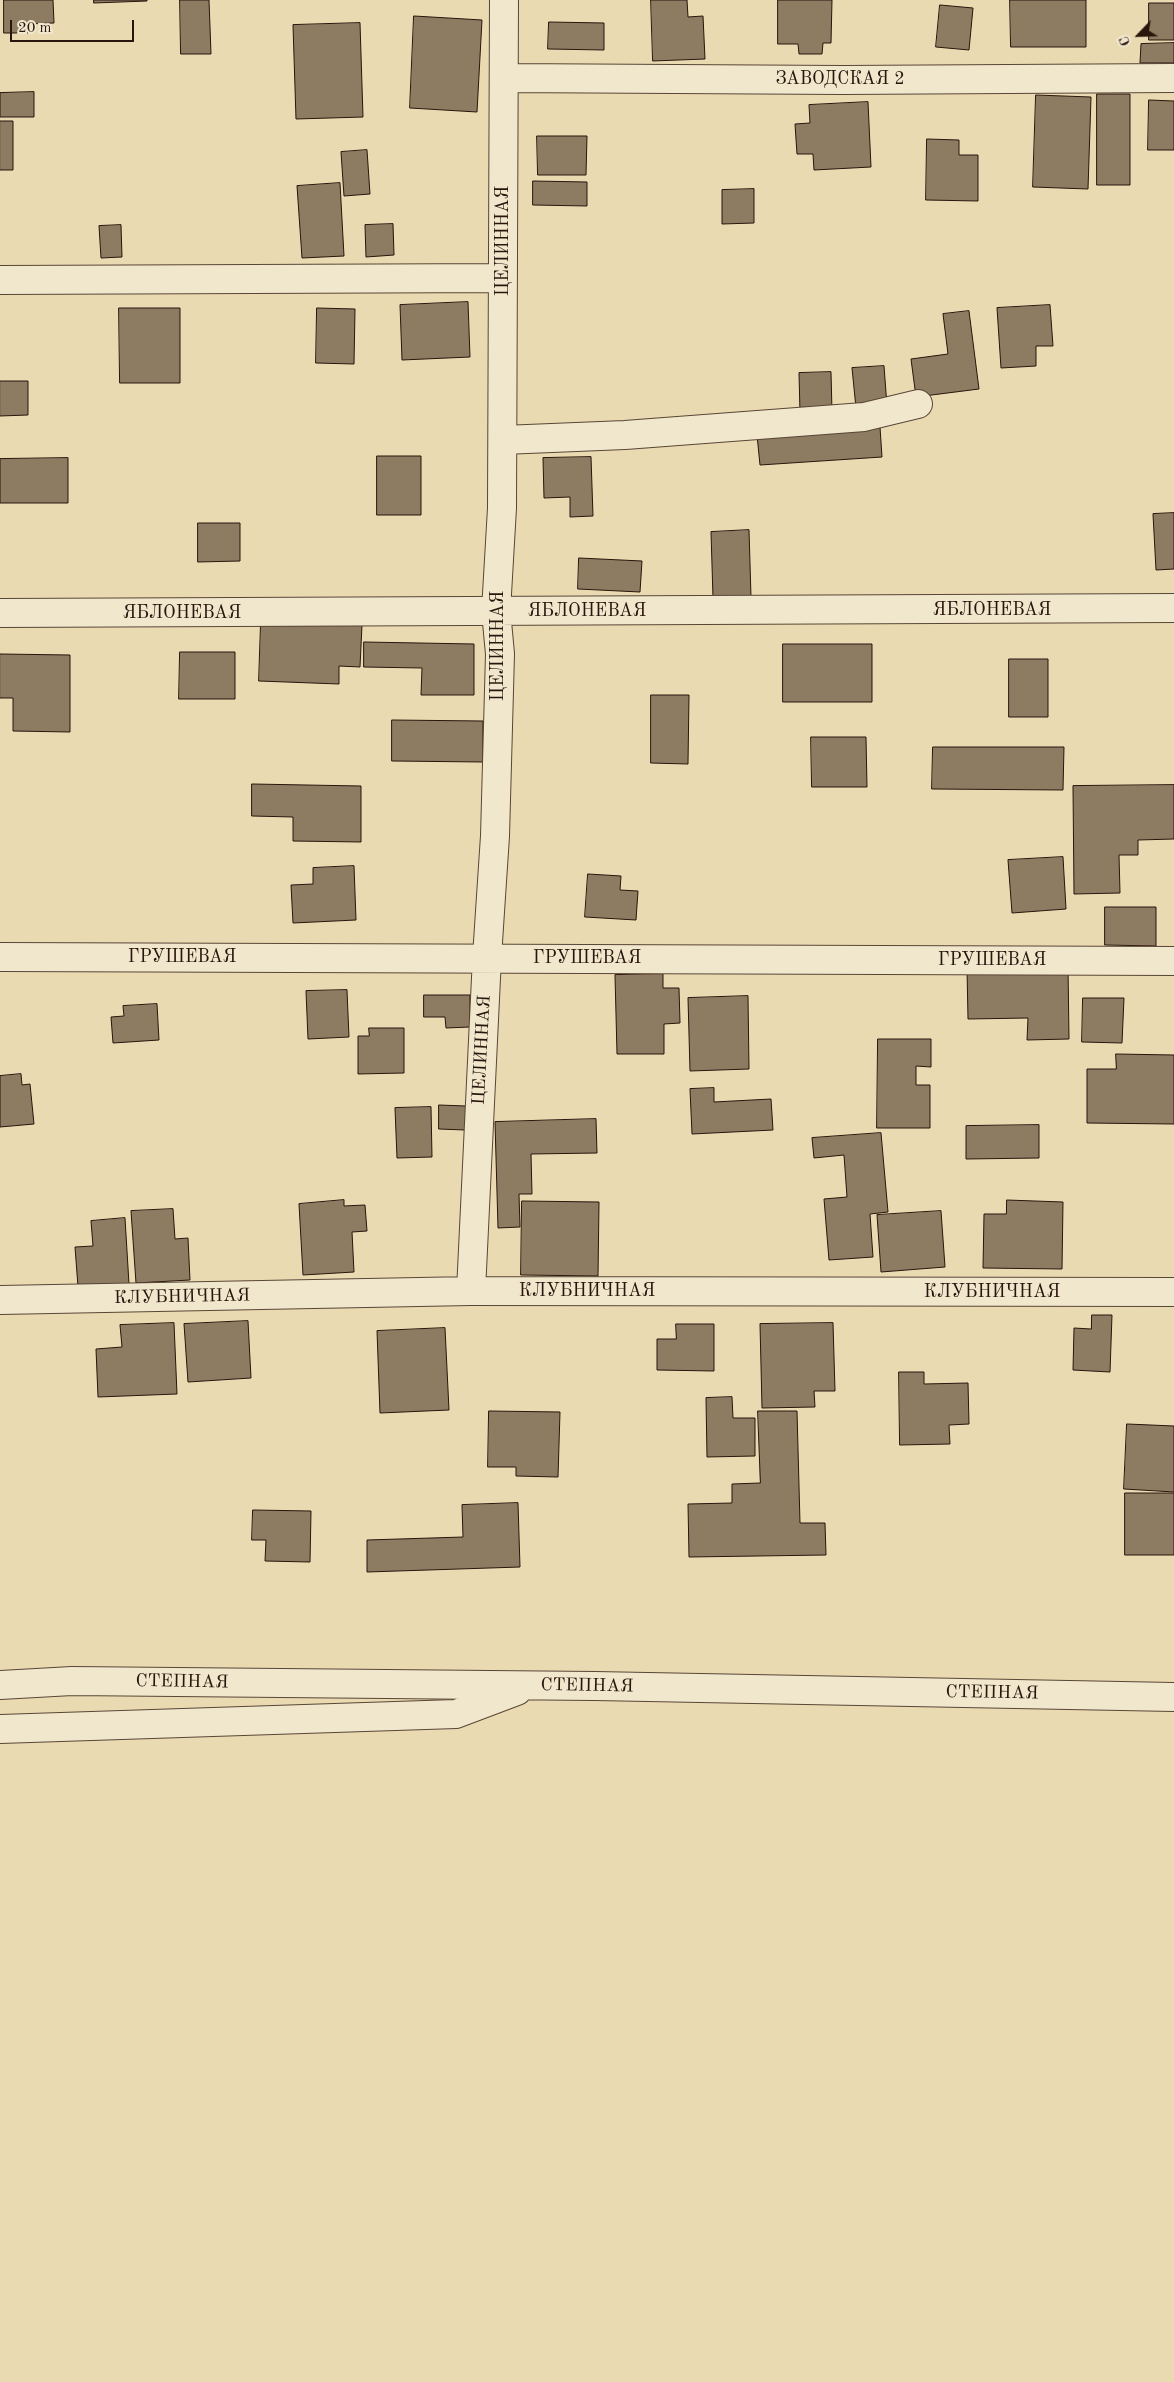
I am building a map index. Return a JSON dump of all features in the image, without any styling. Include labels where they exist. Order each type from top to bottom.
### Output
[{"type":"street","name":"ЦЕЛИННАЯ","points":[[471,1291],[487,957],[495,836],[500,654],[496,611],[502,508],[504,0]]},
{"type":"street","name":"ЗАВОДСКАЯ 2","points":[[505,78],[843,80],[1174,78]]},
{"type":"street","points":[[0,280],[503,278]]},
{"type":"street","points":[[502,440],[625,435],[864,417],[918,404]]},
{"type":"street","name":"ЯБЛОНЕВАЯ","points":[[0,614],[1174,608]]},
{"type":"street","name":"ГРУШЕВАЯ","points":[[0,957],[1174,960]]},
{"type":"street","name":"КЛУБНИЧНАЯ","points":[[0,1300],[471,1291],[1174,1292]]},
{"type":"street","name":"СТЕПНАЯ","points":[[0,1684],[72,1681],[530,1686],[1174,1697]]},
{"type":"street","points":[[0,1729],[456,1714],[530,1686]]},
{"type":"building","points":[[4,0],[53,0],[54,23],[28,24],[28,33],[4,33]]},
{"type":"building","points":[[94,0],[147,0],[147,1],[94,3]]},
{"type":"building","points":[[180,0],[209,0],[211,54],[181,54]]},
{"type":"building","points":[[651,0],[687,0],[688,17],[703,16],[705,59],[653,61]]},
{"type":"building","points":[[778,0],[832,0],[831,43],[823,43],[822,54],[799,54],[798,44],[778,44]]},
{"type":"building","points":[[1010,0],[1086,0],[1086,47],[1011,47]]},
{"type":"building","points":[[1149,3],[1174,3],[1174,40],[1149,40]]},
{"type":"building","points":[[940,5],[973,8],[969,50],[936,47]]},
{"type":"building","points":[[414,16],[482,20],[477,112],[410,108]]},
{"type":"building","points":[[549,22],[604,23],[604,50],[548,49]]},
{"type":"building","points":[[360,23],[363,117],[296,119],[293,25]]},
{"type":"building","points":[[1174,43],[1174,63],[1140,63],[1141,44]]},
{"type":"building","points":[[34,92],[34,117],[0,117],[0,93]]},
{"type":"building","points":[[1097,94],[1130,94],[1130,185],[1097,185]]},
{"type":"building","points":[[1036,95],[1091,97],[1088,189],[1033,187]]},
{"type":"building","points":[[1149,100],[1174,101],[1174,150],[1148,150]]},
{"type":"building","points":[[868,102],[871,167],[814,170],[813,154],[797,154],[795,124],[810,123],[809,105]]},
{"type":"building","points":[[0,121],[13,121],[13,170],[0,170]]},
{"type":"building","points":[[537,136],[587,136],[586,175],[538,175]]},
{"type":"building","points":[[927,139],[959,140],[959,155],[978,155],[978,201],[926,200]]},
{"type":"building","points":[[367,150],[370,194],[344,196],[341,152]]},
{"type":"building","points":[[533,181],[587,182],[587,206],[533,205]]},
{"type":"building","points":[[340,183],[344,256],[302,258],[297,186]]},
{"type":"building","points":[[754,189],[754,223],[722,224],[722,190]]},
{"type":"building","points":[[393,224],[394,255],[366,257],[365,225]]},
{"type":"building","points":[[121,225],[122,257],[101,258],[99,226]]},
{"type":"building","points":[[468,302],[470,357],[402,360],[400,305]]},
{"type":"building","points":[[1050,305],[1053,346],[1036,346],[1036,366],[1001,368],[997,308]]},
{"type":"building","points":[[119,308],[180,308],[180,383],[120,383]]},
{"type":"building","points":[[317,308],[355,309],[354,364],[316,363]]},
{"type":"building","points":[[969,311],[979,389],[916,397],[911,359],[948,354],[943,314]]},
{"type":"building","points":[[884,366],[887,406],[856,408],[852,368]]},
{"type":"building","points":[[831,372],[832,412],[800,413],[799,373]]},
{"type":"building","points":[[0,381],[28,381],[28,415],[0,416]]},
{"type":"building","points":[[880,427],[882,457],[760,465],[757,435]]},
{"type":"building","points":[[377,456],[421,456],[421,515],[377,515]]},
{"type":"building","points":[[591,457],[593,516],[570,517],[570,497],[544,498],[543,458]]},
{"type":"building","points":[[68,458],[68,503],[0,503],[0,459]]},
{"type":"building","points":[[1174,513],[1174,569],[1156,570],[1153,514]]},
{"type":"building","points":[[198,523],[240,523],[240,561],[198,562]]},
{"type":"building","points":[[749,530],[751,597],[713,598],[711,532]]},
{"type":"building","points":[[579,558],[642,561],[640,592],[578,589]]},
{"type":"building","points":[[261,622],[362,625],[360,667],[339,666],[339,684],[259,681]]},
{"type":"building","points":[[364,642],[474,644],[474,695],[421,695],[422,668],[364,667]]},
{"type":"building","points":[[783,644],[872,644],[872,702],[783,702]]},
{"type":"building","points":[[180,652],[235,652],[235,699],[179,699]]},
{"type":"building","points":[[0,654],[70,655],[70,732],[13,731],[13,698],[0,698]]},
{"type":"building","points":[[1009,659],[1048,659],[1048,717],[1009,717]]},
{"type":"building","points":[[651,695],[689,695],[688,764],[651,763]]},
{"type":"building","points":[[392,720],[483,721],[483,762],[392,761]]},
{"type":"building","points":[[811,737],[866,737],[867,787],[812,787]]},
{"type":"building","points":[[933,747],[1064,747],[1063,790],[932,789]]},
{"type":"building","points":[[252,784],[361,786],[361,842],[293,841],[293,817],[252,816]]},
{"type":"building","points":[[1174,785],[1174,839],[1138,840],[1138,855],[1119,855],[1120,893],[1074,894],[1073,786]]},
{"type":"building","points":[[1063,857],[1066,909],[1012,913],[1008,860]]},
{"type":"building","points":[[354,866],[356,920],[293,923],[291,885],[313,884],[313,868]]},
{"type":"building","points":[[588,874],[621,876],[620,890],[638,891],[636,920],[585,917]]},
{"type":"building","points":[[1105,907],[1156,907],[1156,946],[1105,945]]},
{"type":"building","points":[[1068,966],[1069,1039],[1027,1040],[1028,1018],[968,1019],[967,968]]},
{"type":"building","points":[[663,974],[663,988],[679,988],[680,1023],[664,1024],[664,1054],[617,1054],[615,975]]},
{"type":"building","points":[[347,990],[349,1037],[308,1039],[306,991]]},
{"type":"building","points":[[424,995],[470,995],[470,1027],[446,1028],[445,1017],[424,1017]]},
{"type":"building","points":[[748,996],[749,1069],[690,1071],[688,998]]},
{"type":"building","points":[[1083,998],[1124,998],[1122,1043],[1082,1042]]},
{"type":"building","points":[[157,1004],[159,1040],[113,1043],[111,1017],[124,1016],[123,1006]]},
{"type":"building","points":[[369,1028],[404,1028],[404,1073],[358,1074],[358,1036],[369,1036]]},
{"type":"building","points":[[878,1039],[931,1039],[931,1067],[916,1066],[916,1085],[930,1085],[930,1128],[877,1128]]},
{"type":"building","points":[[1116,1054],[1174,1055],[1174,1124],[1087,1123],[1087,1069],[1116,1069]]},
{"type":"building","points":[[21,1074],[22,1085],[30,1084],[34,1124],[0,1127],[0,1076]]},
{"type":"building","points":[[714,1088],[714,1102],[771,1099],[773,1130],[692,1134],[690,1089]]},
{"type":"building","points":[[439,1105],[466,1106],[465,1130],[439,1129]]},
{"type":"building","points":[[431,1107],[432,1157],[397,1158],[395,1108]]},
{"type":"building","points":[[596,1119],[597,1153],[531,1154],[532,1194],[519,1194],[520,1227],[498,1228],[495,1122]]},
{"type":"building","points":[[1039,1125],[1039,1158],[966,1159],[966,1126]]},
{"type":"building","points":[[881,1133],[888,1212],[870,1214],[873,1257],[829,1260],[824,1199],[847,1197],[844,1155],[814,1158],[812,1138]]},
{"type":"building","points":[[344,1200],[344,1206],[365,1205],[367,1231],[352,1232],[354,1272],[303,1275],[299,1204]]},
{"type":"building","points":[[1007,1200],[1063,1202],[1062,1269],[983,1268],[984,1214],[1006,1214]]},
{"type":"building","points":[[522,1201],[599,1202],[598,1276],[521,1275]]},
{"type":"building","points":[[173,1209],[175,1239],[188,1238],[190,1280],[136,1283],[131,1211]]},
{"type":"building","points":[[941,1211],[945,1267],[881,1272],[877,1215]]},
{"type":"building","points":[[125,1218],[129,1284],[78,1287],[75,1247],[93,1246],[91,1221]]},
{"type":"building","points":[[1092,1315],[1112,1315],[1110,1372],[1073,1370],[1074,1328],[1091,1329]]},
{"type":"building","points":[[248,1321],[251,1378],[188,1382],[184,1324]]},
{"type":"building","points":[[174,1323],[177,1394],[98,1397],[96,1349],[122,1347],[120,1325]]},
{"type":"building","points":[[833,1323],[835,1391],[814,1391],[815,1407],[762,1408],[760,1324]]},
{"type":"building","points":[[676,1324],[714,1324],[714,1371],[657,1370],[657,1339],[676,1339]]},
{"type":"building","points":[[445,1328],[449,1410],[380,1413],[377,1331]]},
{"type":"building","points":[[899,1372],[924,1372],[924,1384],[968,1383],[969,1424],[949,1425],[950,1444],[900,1445]]},
{"type":"building","points":[[732,1397],[733,1418],[755,1418],[755,1456],[707,1457],[706,1398]]},
{"type":"building","points":[[489,1411],[560,1412],[558,1477],[516,1476],[516,1467],[488,1467]]},
{"type":"building","points":[[758,1411],[797,1411],[800,1523],[825,1523],[826,1555],[689,1557],[688,1504],[732,1503],[732,1484],[760,1483]]},
{"type":"building","points":[[1127,1424],[1174,1426],[1174,1492],[1124,1489]]},
{"type":"building","points":[[1125,1493],[1174,1493],[1174,1555],[1125,1555]]},
{"type":"building","points":[[518,1503],[520,1567],[367,1572],[367,1540],[463,1537],[462,1505]]},
{"type":"building","points":[[253,1510],[311,1511],[310,1562],[265,1561],[266,1540],[252,1540]]}]
